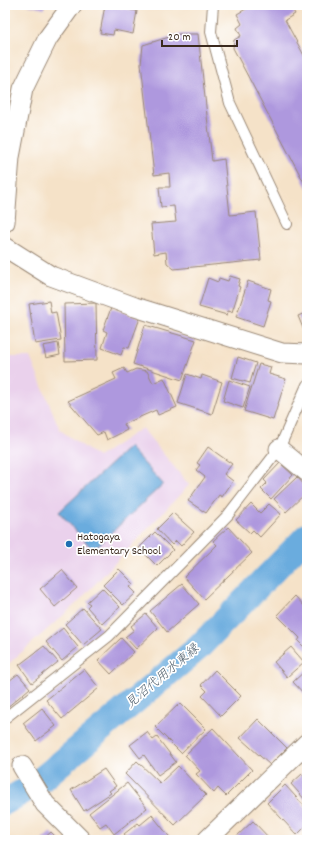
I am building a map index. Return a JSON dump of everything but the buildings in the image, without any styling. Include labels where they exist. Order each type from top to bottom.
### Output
[{"type":"street","points":[[5,222],[10,157],[23,89],[48,38],[72,5]]},
{"type":"street","points":[[5,247],[51,276],[135,307],[282,353],[307,354]]},
{"type":"street","points":[[279,449],[307,472]]},
{"type":"street","points":[[207,840],[307,743]]},
{"type":"street","points":[[22,766],[45,804],[81,840]]},
{"type":"lane","points":[[214,5],[211,32],[230,103],[287,224]]},
{"type":"lane","points":[[5,718],[109,636],[228,515],[279,449],[307,384]]},
{"type":"shaded area","name":"Hatogaya Elementary School","points":[[5,357],[30,357],[60,430],[98,457],[142,428],[189,485],[77,603],[5,667]]},
{"type":"water","points":[[129,447],[163,484],[93,550],[59,512]]},
{"type":"waterway","name":"見沼代用水東縁","points":[[5,802],[36,784],[198,648],[307,536]]},
{"type":"place","name":"Hatogaya Elementary School","points":[[69,544]]}]
